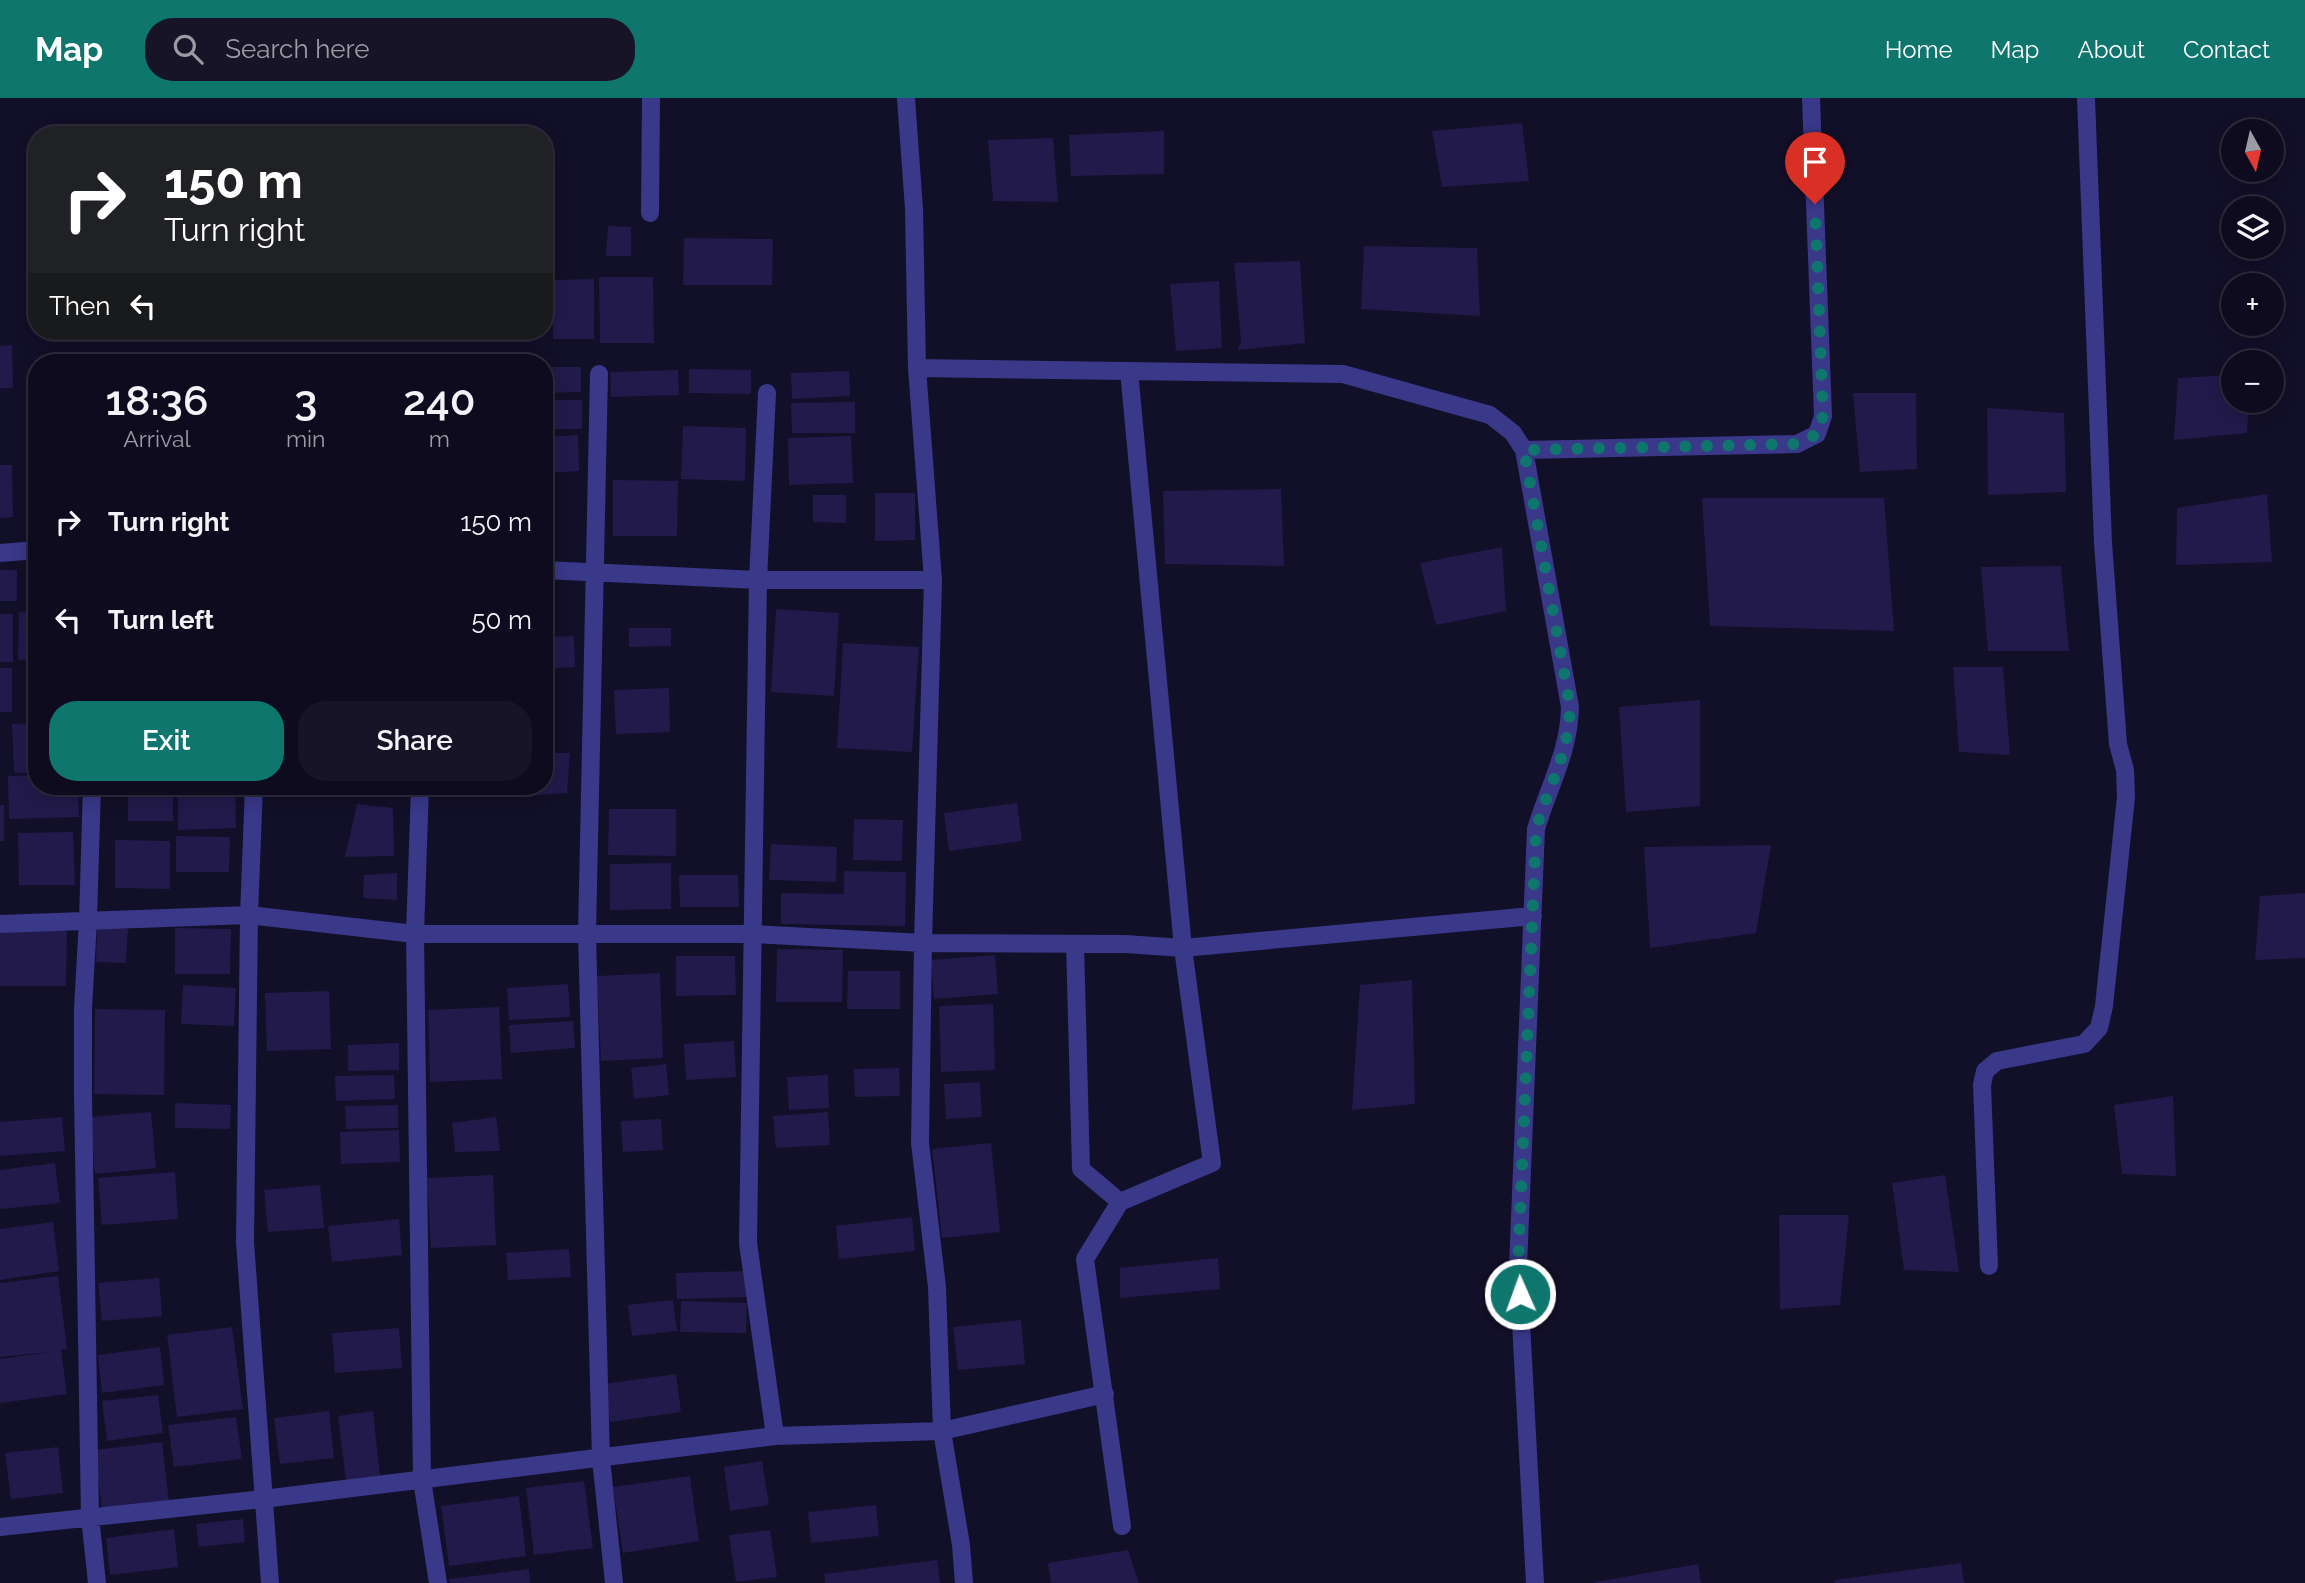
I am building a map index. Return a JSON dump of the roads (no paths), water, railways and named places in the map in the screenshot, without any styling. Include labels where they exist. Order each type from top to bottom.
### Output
[{"type":"street","points":[[650,213],[651,98]]},
{"type":"street","points":[[906,98],[914,209],[917,368],[933,580],[920,1143],[937,1287],[942,1431],[961,1545],[964,1583]]},
{"type":"street","points":[[1524,450],[1797,444],[1817,434],[1823,416],[1811,98]]},
{"type":"street","points":[[1989,1266],[1982,1085],[1985,1071],[1997,1061],[2084,1044],[2099,1028],[2104,1006],[2126,797],[2125,770],[2118,744],[2103,543],[2086,98]]},
{"type":"street","points":[[917,368],[1343,374],[1490,415],[1513,433],[1524,450],[1570,706],[1570,728],[1562,762],[1545,800],[1536,829],[1518,1267],[1535,1583]]},
{"type":"street","points":[[1122,1526],[1085,1259],[1120,1202],[1212,1163],[1183,948],[1129,371]]},
{"type":"street","points":[[599,374],[587,934],[601,1459],[614,1583]]},
{"type":"street","points":[[767,393],[758,580],[748,1243],[775,1436]]},
{"type":"street","points":[[0,553],[28,551]]},
{"type":"street","points":[[553,570],[758,580],[933,580]]},
{"type":"street","points":[[92,795],[83,1009],[83,1095],[90,1517],[97,1583]]},
{"type":"street","points":[[254,795],[249,915],[245,1242],[270,1583]]},
{"type":"street","points":[[420,795],[415,934],[422,1480],[438,1583]]},
{"type":"street","points":[[0,924],[249,915],[415,934],[753,934],[923,943],[1183,948],[1533,916]]},
{"type":"street","points":[[1075,944],[1081,1169],[1120,1202]]},
{"type":"street","points":[[0,1527],[263,1499],[775,1436],[942,1431],[1105,1394]]}]
